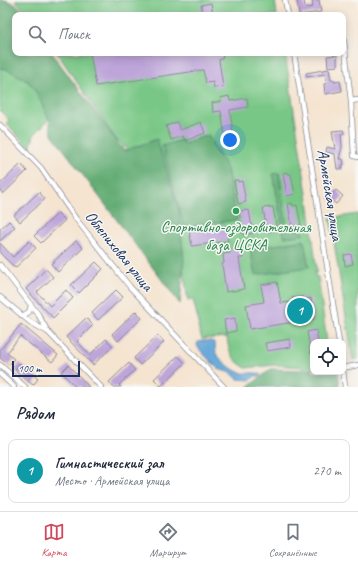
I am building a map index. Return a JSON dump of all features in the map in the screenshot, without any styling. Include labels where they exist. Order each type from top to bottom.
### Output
[{"type":"street","points":[[285,0],[287,12]]},
{"type":"street","name":"Армейская улица","points":[[294,56],[339,339]]},
{"type":"street","points":[[346,56],[351,101],[354,156],[358,157]]},
{"type":"street","points":[[351,101],[358,100]]},
{"type":"street","name":"Облепиховая улица","points":[[0,125],[41,168],[76,219],[133,291],[224,387]]},
{"type":"street","points":[[0,265],[31,306],[48,332],[101,387]]},
{"type":"street","points":[[0,297],[22,316],[48,332]]},
{"type":"street","points":[[22,316],[29,312],[31,306]]},
{"type":"street","points":[[0,365],[25,387]]},
{"type":"street","points":[[346,368],[358,365]]},
{"type":"street","points":[[0,374],[14,387]]},
{"type":"street","points":[[344,375],[345,387]]},
{"type":"green space","points":[[0,0],[15,4],[24,12],[12,12],[12,56],[54,56],[124,151],[157,139],[179,212],[184,260],[180,304],[52,134],[49,119],[34,88],[28,81],[6,69],[0,68]]},
{"type":"green space","points":[[15,0],[275,0],[277,12],[26,12]]},
{"type":"green space","name":"Спортивно-оздоровительная база ЦСКА","points":[[59,56],[285,56],[308,200],[317,272],[315,272],[316,277],[318,277],[327,339],[310,339],[310,370],[305,371],[303,367],[275,365],[246,368],[241,365],[232,355],[227,337],[202,339],[193,300],[188,301],[178,234],[128,151],[116,139]]},
{"type":"green space","points":[[0,68],[6,68],[28,82],[34,88],[49,119],[34,135],[30,148],[6,123],[9,120],[0,111]]},
{"type":"green space","points":[[208,135],[227,169],[237,220],[184,227],[162,146],[182,140],[183,144]]},
{"type":"green space","points":[[279,173],[287,229],[301,227],[303,235],[284,237],[273,174]]},
{"type":"green space","points":[[358,214],[358,359],[353,360],[330,218]]},
{"type":"green space","points":[[304,240],[309,267],[255,275],[250,249]]},
{"type":"green space","points":[[271,369],[310,370],[310,375],[338,375],[340,387],[248,387]]},
{"type":"water","points":[[211,341],[215,343],[216,354],[238,372],[261,375],[255,376],[251,380],[238,379],[231,373],[218,369],[199,349],[197,345],[198,342]]},
{"type":"building","points":[[297,0],[304,0],[305,8],[313,7],[312,0],[319,0],[321,12],[299,12]]},
{"type":"building","points":[[211,3],[212,12],[202,12],[201,5]]},
{"type":"building","points":[[91,56],[223,56],[223,58],[219,60],[223,87],[214,88],[213,82],[206,83],[203,70],[96,86]]},
{"type":"building","points":[[327,56],[337,56],[337,66],[328,67]]},
{"type":"building","points":[[329,69],[331,80],[334,80],[334,82],[340,81],[342,91],[325,94],[324,84],[327,83],[325,74],[307,77],[306,73]]},
{"type":"building","points":[[229,96],[230,101],[247,98],[248,107],[230,110],[233,134],[225,135],[221,111],[213,112],[212,103],[221,101],[220,98]]},
{"type":"building","points":[[177,122],[180,130],[201,122],[205,133],[185,141],[183,136],[171,140],[166,126]]},
{"type":"building","points":[[343,130],[344,134],[341,134],[342,147],[339,159],[343,159],[344,165],[342,165],[343,169],[337,169],[335,154],[326,152],[327,147],[335,149],[332,131]]},
{"type":"building","points":[[21,164],[27,171],[3,194],[0,190],[0,184]]},
{"type":"building","points":[[287,172],[287,174],[291,174],[295,194],[287,196],[283,173]]},
{"type":"building","points":[[234,180],[238,180],[238,182],[242,181],[246,202],[238,204]]},
{"type":"building","points":[[336,190],[343,196],[336,204],[329,198]]},
{"type":"building","points":[[39,192],[45,199],[20,222],[14,215]]},
{"type":"building","points":[[292,203],[293,206],[297,205],[301,225],[292,227],[288,204]]},
{"type":"building","points":[[273,207],[277,230],[267,232],[263,208]]},
{"type":"building","points":[[249,210],[253,233],[243,235],[239,211]]},
{"type":"building","points":[[58,213],[65,220],[41,243],[34,236]]},
{"type":"building","points":[[9,221],[15,227],[0,241],[0,229]]},
{"type":"building","points":[[226,226],[228,241],[192,246],[189,231]]},
{"type":"building","points":[[29,241],[36,248],[15,268],[0,253],[0,243],[13,257]]},
{"type":"building","points":[[76,241],[83,248],[58,272],[51,264]]},
{"type":"building","points":[[241,248],[243,258],[239,258],[244,289],[226,292],[222,264],[224,263],[223,254],[230,253],[229,249]]},
{"type":"building","points":[[351,254],[353,264],[345,266],[344,255]]},
{"type":"building","points":[[96,262],[103,269],[79,293],[71,285]]},
{"type":"building","points":[[46,269],[53,277],[37,292],[50,306],[66,290],[73,298],[53,318],[26,289]]},
{"type":"building","points":[[277,282],[281,303],[293,302],[292,298],[303,297],[303,300],[311,298],[314,319],[250,329],[246,305],[264,302],[261,285]]},
{"type":"building","points":[[116,290],[123,297],[98,320],[92,313]]},
{"type":"building","points":[[136,311],[142,318],[118,341],[112,334]]},
{"type":"building","points":[[86,318],[93,325],[77,341],[90,355],[106,339],[113,346],[93,365],[66,337]]},
{"type":"building","points":[[235,318],[236,331],[226,333],[224,320]]},
{"type":"building","points":[[21,324],[58,355],[52,362],[20,336],[7,353],[14,359],[9,365],[0,358],[0,350]]},
{"type":"building","points":[[316,330],[318,339],[310,339],[310,348],[307,332]]},
{"type":"building","points":[[158,335],[164,342],[140,365],[134,358]]},
{"type":"building","points":[[290,339],[291,347],[267,351],[265,343]]},
{"type":"building","points":[[178,356],[185,363],[161,386],[154,379]]},
{"type":"building","points":[[20,363],[38,379],[33,385],[15,370]]},
{"type":"building","points":[[129,363],[135,370],[119,385],[121,387],[113,387],[109,382]]},
{"type":"building","points":[[68,365],[89,387],[76,387],[61,372]]},
{"type":"place","name":"Спортивно-оздоровительная база ЦСКА","points":[[236,211]]},
{"type":"place","name":"Гимнастический зал","points":[[300,311]]}]
